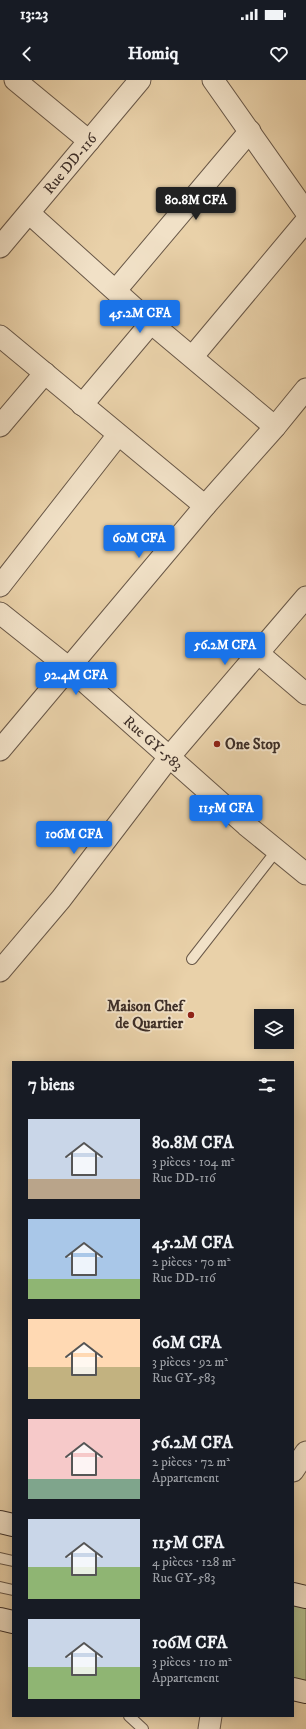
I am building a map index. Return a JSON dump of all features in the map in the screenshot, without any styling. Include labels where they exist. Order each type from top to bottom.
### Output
[{"type":"street","points":[[15,80],[89,141]]},
{"type":"street","name":"Rue DD-116","points":[[0,247],[140,80]]},
{"type":"street","points":[[213,80],[306,212]]},
{"type":"street","points":[[116,290],[250,131]]},
{"type":"street","points":[[29,213],[152,322],[275,427]]},
{"type":"street","points":[[193,356],[306,221]]},
{"type":"street","points":[[82,405],[152,322]]},
{"type":"street","points":[[0,336],[205,506]]},
{"type":"street","points":[[0,426],[45,373]]},
{"type":"street","points":[[0,750],[205,506],[275,427],[306,389]]},
{"type":"street","points":[[0,586],[118,435]]},
{"type":"street","points":[[0,971],[61,899],[170,756],[306,597]]},
{"type":"street","name":"Rue GY-583","points":[[0,613],[69,668],[306,874]]},
{"type":"street","points":[[258,653],[306,694]]},
{"type":"street","points":[[294,1470],[306,1452]]},
{"type":"street","points":[[0,1522],[12,1525]]},
{"type":"street","points":[[294,1594],[306,1598]]},
{"type":"street","points":[[0,1619],[12,1622]]},
{"type":"street","points":[[294,1689],[306,1692]]},
{"type":"street","points":[[209,1729],[211,1717]]},
{"type":"lane","points":[[192,959],[277,850]]},
{"type":"lane","points":[[0,1558],[12,1561]]},
{"type":"lane","points":[[0,1587],[12,1590]]},
{"type":"lane","points":[[129,1717],[143,1729]]},
{"type":"green space","points":[[294,1602],[306,1605],[306,1681],[294,1678]]},
{"type":"place","name":"One Stop","points":[[217,744]]},
{"type":"place","name":"Maison Chef de Quartier","points":[[191,1015]]}]
